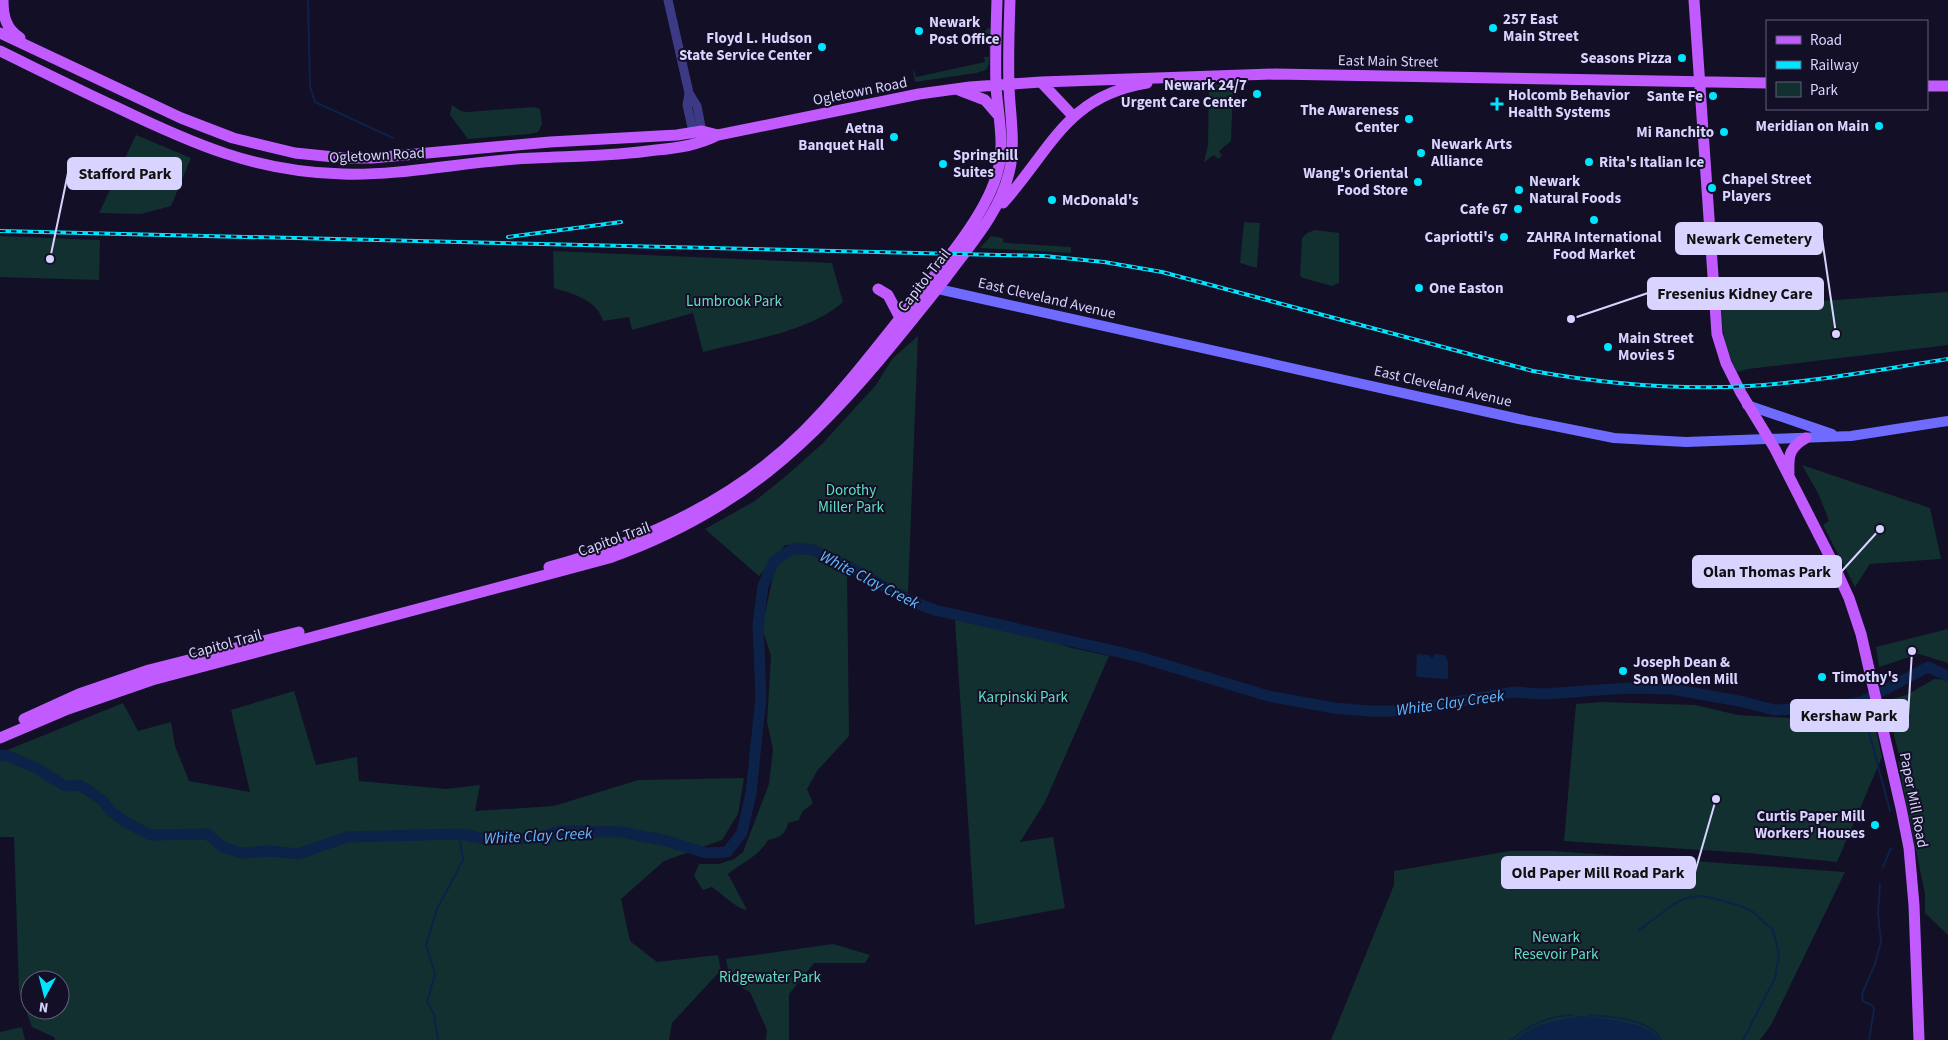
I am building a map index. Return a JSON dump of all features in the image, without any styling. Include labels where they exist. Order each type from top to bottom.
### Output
[{"type":"main road","points":[[1,0],[8,28],[12,34],[31,48]]},
{"type":"main road","name":"Capitol Trail","points":[[0,738],[14,727],[79,694],[149,670],[578,560],[617,547],[662,529],[738,485],[789,445],[835,398],[925,287],[981,212],[990,195],[1000,164],[996,85],[997,0]]},
{"type":"main road","name":"Capitol Trail","points":[[0,731],[152,680],[577,568],[623,553],[674,532],[711,512],[744,490],[778,465],[802,444],[859,385],[938,288],[991,216],[1006,185],[1011,162],[1009,84],[1010,0]]},
{"type":"main road","name":"Paper Mill Road","points":[[1694,0],[1716,328],[1726,363],[1747,405],[1789,477],[1844,585],[1861,634],[1903,814],[1910,864],[1919,1040]]},
{"type":"main road","name":"Ogletown Road","points":[[0,33],[201,127],[263,146],[294,153],[344,158],[372,158],[550,142],[699,137]]},
{"type":"main road","name":"Ogletown Road","points":[[0,51],[143,120],[207,148],[246,161],[303,172],[359,174],[533,158],[622,155],[699,137],[885,100],[953,89],[1009,84]]},
{"type":"main road","name":"East Main Street","points":[[1009,84],[1275,74],[1766,83]]},
{"type":"main road","points":[[991,216],[1056,134],[1073,116],[1090,103],[1135,86],[1178,77]]},
{"type":"main road","points":[[1041,82],[1073,116]]},
{"type":"main road","points":[[1928,86],[1948,86]]},
{"type":"main road","points":[[953,89],[986,100],[998,116]]},
{"type":"main road","points":[[143,120],[186,134],[201,127]]},
{"type":"main road","points":[[478,163],[509,154],[540,151],[548,148],[550,142]]},
{"type":"main road","points":[[433,168],[434,161],[473,156],[496,147]]},
{"type":"main road","points":[[925,287],[938,288]]},
{"type":"main road","name":"East Cleveland Avenue","points":[[938,288],[1601,436],[1644,441],[1679,442],[1806,438],[1840,436],[1948,420]]},
{"type":"main road","points":[[878,289],[888,295],[900,318]]},
{"type":"main road","points":[[1747,405],[1840,436]]},
{"type":"main road","points":[[1789,477],[1788,460],[1790,453],[1806,438]]},
{"type":"street","points":[[668,0],[689,94],[697,106],[699,137]]},
{"type":"green space","points":[[988,28],[991,29],[989,64],[986,70],[915,82],[913,70],[916,77],[985,62],[984,57],[989,57],[989,34],[983,33]]},
{"type":"green space","points":[[1238,84],[1239,88],[1233,89],[1231,141],[1219,151],[1222,156],[1218,159],[1214,155],[1204,162],[1208,145],[1209,85]]},
{"type":"green space","points":[[452,105],[461,111],[467,112],[534,107],[540,109],[542,124],[538,132],[530,134],[468,139],[450,115]]},
{"type":"green space","points":[[136,135],[191,158],[171,206],[141,214],[99,213]]},
{"type":"green space","points":[[1244,222],[1260,223],[1257,268],[1240,263]]},
{"type":"green space","points":[[1315,230],[1339,233],[1339,283],[1332,286],[1300,276],[1302,238],[1307,233]]},
{"type":"green space","points":[[0,236],[100,240],[99,280],[0,277]]},
{"type":"green space","points":[[991,236],[1003,238],[1003,242],[1007,243],[1071,247],[1071,253],[980,248]]},
{"type":"green space","name":"Lumbrook Park","points":[[553,251],[832,263],[843,302],[813,321],[796,328],[703,352],[693,313],[632,330],[629,317],[603,321],[596,308],[590,303],[554,288]]},
{"type":"green space","points":[[1948,292],[1948,345],[1748,369],[1737,372],[1727,349],[1721,308]]},
{"type":"green space","name":"Dorothy Miller Park","points":[[918,336],[908,593],[806,544],[785,545],[759,576],[705,529],[755,501],[822,444],[876,385],[892,359]]},
{"type":"green space","points":[[1802,465],[1930,508],[1941,559],[1870,564],[1855,587],[1823,525],[1829,521],[1819,495]]},
{"type":"green space","points":[[805,549],[847,571],[849,736],[817,771],[807,789],[813,803],[802,812],[799,820],[788,823],[786,830],[781,835],[768,840],[755,855],[728,874],[747,910],[734,904],[712,887],[703,890],[694,876],[699,864],[719,864],[734,859],[743,852],[769,784],[773,749],[767,722],[771,656],[762,628],[775,567],[788,554]]},
{"type":"green space","name":"Karpinski Park","points":[[955,620],[1026,633],[1072,648],[1109,656],[1045,802],[1020,842],[1053,837],[1065,908],[975,925]]},
{"type":"green space","points":[[1948,629],[1948,663],[1919,654],[1879,667],[1876,647]]},
{"type":"green space","points":[[1934,679],[1948,680],[1948,935],[1925,913],[1925,894],[1898,762],[1901,762],[1885,701],[1907,695]]},
{"type":"green space","points":[[294,691],[316,765],[357,757],[359,781],[446,789],[480,785],[475,811],[554,806],[638,780],[744,778],[738,814],[722,840],[664,861],[621,899],[630,941],[657,962],[718,955],[721,970],[672,1023],[669,1040],[55,1040],[54,1037],[32,1027],[29,1020],[70,1020],[70,970],[20,970],[20,994],[14,837],[0,837],[0,753],[123,703],[138,731],[171,722],[175,746],[189,781],[250,792],[231,710]]},
{"type":"green space","points":[[1602,702],[1695,705],[1738,715],[1789,718],[1830,717],[1871,708],[1882,757],[1837,862],[1748,853],[1564,841],[1576,704]]},
{"type":"green space","name":"Newark Resevoir Park","points":[[1510,851],[1553,851],[1845,872],[1771,1025],[1760,1040],[1331,1040],[1394,885],[1394,871]]},
{"type":"green space","name":"Ridgewater Park","points":[[833,944],[870,955],[865,963],[814,963],[789,994],[789,1040],[766,1040],[767,1030],[750,992],[730,981],[726,959]]},
{"type":"green space","points":[[22,1027],[25,1040],[0,1040],[0,1032]]},
{"type":"water","points":[[1417,654],[1429,655],[1432,658],[1435,654],[1445,655],[1448,661],[1447,679],[1418,677],[1416,675]]},
{"type":"water","points":[[1582,1016],[1636,1025],[1654,1034],[1659,1040],[1515,1040],[1538,1026]]},
{"type":"waterway","points":[[308,0],[310,86],[315,102],[393,138]]},
{"type":"waterway","name":"White Clay Creek","points":[[0,755],[8,756],[36,768],[65,786],[80,785],[102,800],[111,811],[124,821],[150,835],[207,834],[223,847],[241,853],[271,851],[298,854],[347,837],[459,834],[486,839],[518,839],[540,837],[560,831],[622,832],[667,841],[706,853],[727,852],[742,833],[751,793],[761,697],[758,625],[763,586],[774,561],[794,548],[813,550],[848,566],[910,601],[935,610],[1136,656],[1268,696],[1334,708],[1402,711],[1514,692],[1544,694],[1628,688],[1672,689],[1744,702],[1774,710],[1826,708],[1861,702],[1928,667],[1948,676]]},
{"type":"waterway","points":[[1861,702],[1890,811]]},
{"type":"waterway","points":[[438,1040],[434,1014],[427,1002],[435,974],[426,945],[437,909],[463,860],[459,834]]},
{"type":"waterway","points":[[1883,867],[1891,848]]},
{"type":"waterway","points":[[1869,1040],[1874,1010],[1873,1006],[1863,1001],[1862,994],[1875,964],[1881,941],[1878,914],[1880,884]]},
{"type":"waterway","points":[[1639,930],[1674,904],[1686,898],[1699,896],[1741,906],[1753,912],[1773,930],[1779,955],[1775,978],[1743,1040]]},
{"type":"waterway","points":[[1511,1040],[1524,1030],[1540,1022],[1572,1015]]},
{"type":"waterway","points":[[1589,1015],[1630,1020],[1649,1028],[1661,1040]]},
{"type":"railway","points":[[508,237],[621,222]]},
{"type":"railway","points":[[0,231],[1044,256],[1104,262],[1162,272],[1533,371],[1641,385],[1722,387],[1799,382],[1948,359]]},
{"type":"place","name":"257 East Main Street","points":[[1493,28]]},
{"type":"place","name":"Newark Post Office","points":[[919,31]]},
{"type":"place","name":"Floyd L. Hudson State Service Center","points":[[822,47]]},
{"type":"place","name":"Seasons Pizza","points":[[1682,58]]},
{"type":"place","name":"Newark 24/7 Urgent Care Center","points":[[1257,94]]},
{"type":"place","name":"Sante Fe","points":[[1713,96]]},
{"type":"place","name":"Holcomb Behavior Health Systems","points":[[1497,104]]},
{"type":"place","name":"The Awareness Center","points":[[1409,119]]},
{"type":"place","name":"Meridian on Main","points":[[1879,126]]},
{"type":"place","name":"Mi Ranchito","points":[[1724,132]]},
{"type":"place","name":"Aetna Banquet Hall","points":[[894,137]]},
{"type":"place","name":"Newark Arts Alliance","points":[[1421,153]]},
{"type":"place","name":"Rita's Italian Ice","points":[[1589,162]]},
{"type":"place","name":"Springhill Suites","points":[[943,164]]},
{"type":"place","name":"Wang's Oriental Food Store","points":[[1418,182]]},
{"type":"place","name":"Chapel Street Players","points":[[1712,188]]},
{"type":"place","name":"Newark Natural Foods","points":[[1519,190]]},
{"type":"place","name":"McDonald's","points":[[1052,200]]},
{"type":"place","name":"Cafe 67","points":[[1518,209]]},
{"type":"place","name":"ZAHRA International Food Market","points":[[1594,220]]},
{"type":"place","name":"Capriotti's","points":[[1504,237]]},
{"type":"place","name":"Stafford Park","points":[[50,259]]},
{"type":"place","name":"One Easton","points":[[1419,288]]},
{"type":"place","name":"Fresenius Kidney Care","points":[[1571,319]]},
{"type":"place","name":"Newark Cemetery","points":[[1836,334]]},
{"type":"place","name":"Main Street Movies 5","points":[[1608,347]]},
{"type":"place","name":"Olan Thomas Park","points":[[1880,529]]},
{"type":"place","name":"Kershaw Park","points":[[1912,651]]},
{"type":"place","name":"Joseph Dean & Son Woolen Mill","points":[[1623,671]]},
{"type":"place","name":"Timothy's","points":[[1822,677]]},
{"type":"place","name":"Old Paper Mill Road Park","points":[[1716,799]]},
{"type":"place","name":"Curtis Paper Mill Workers' Houses","points":[[1875,825]]}]
